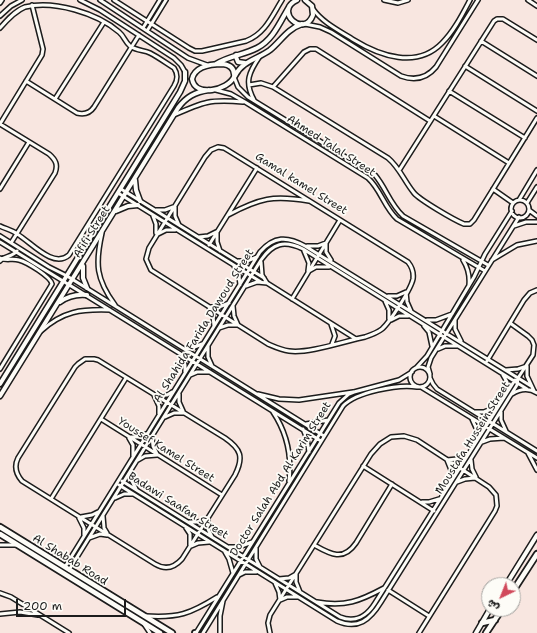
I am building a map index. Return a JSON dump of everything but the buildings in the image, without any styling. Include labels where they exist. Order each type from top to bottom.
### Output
[{"type":"main road","name":"Al Shabab Road","points":[[0,527],[172,633]]},
{"type":"main road","name":"Al Shabab Road","points":[[0,534],[160,633]]},
{"type":"main road","points":[[521,579],[537,554]]},
{"type":"main road","points":[[486,633],[497,617]]},
{"type":"main road","points":[[482,623],[495,620]]},
{"type":"street","points":[[0,16],[11,6],[22,0]]},
{"type":"street","points":[[80,0],[107,15],[174,58],[182,65],[196,88],[209,90]]},
{"type":"street","points":[[100,0],[188,58],[211,65],[223,64],[230,66],[234,71],[234,76]]},
{"type":"street","points":[[114,0],[148,20],[192,50],[202,51],[246,40],[257,35],[267,26],[282,0]]},
{"type":"street","points":[[143,28],[160,0]]},
{"type":"street","points":[[147,31],[166,0]]},
{"type":"street","points":[[305,0],[310,2],[313,8],[324,20],[368,48],[393,57],[410,57],[427,53],[441,44],[452,31],[470,0]]},
{"type":"street","points":[[384,0],[398,2],[408,0]]},
{"type":"street","points":[[289,7],[288,12],[296,24],[326,29],[401,76],[412,79],[428,74],[436,67],[478,0]]},
{"type":"street","points":[[528,0],[537,6]]},
{"type":"street","points":[[192,80],[196,72],[224,59],[257,48],[267,41],[275,32],[289,7],[295,1]]},
{"type":"street","points":[[0,28],[16,12],[32,5],[50,2],[60,3],[85,12],[118,31],[131,47],[151,54],[174,68],[177,79],[69,255],[62,259],[54,259],[17,234],[0,226]]},
{"type":"street","points":[[11,243],[56,169],[53,157],[0,124],[39,60],[43,49],[32,5]]},
{"type":"street","points":[[107,15],[111,7]]},
{"type":"street","points":[[234,76],[237,70],[246,63],[272,49],[288,31],[311,20],[313,8]]},
{"type":"street","points":[[400,169],[494,21],[500,18],[506,20],[537,40]]},
{"type":"street","points":[[55,99],[104,22]]},
{"type":"street","points":[[26,81],[77,113],[89,113],[138,35]]},
{"type":"street","points":[[481,41],[537,76]]},
{"type":"street","points":[[273,87],[304,52],[310,49],[316,50],[430,121]]},
{"type":"street","points":[[236,55],[238,62],[246,63]]},
{"type":"street","points":[[255,102],[249,85],[250,71],[261,56]]},
{"type":"street","points":[[465,66],[537,111]]},
{"type":"street","name":"Afifi Street","points":[[1,383],[180,92],[186,78],[185,72]]},
{"type":"street","name":"Afifi Street","points":[[0,396],[183,102],[194,93],[229,84],[234,76]]},
{"type":"street","name":"Ahmed Talal Street","points":[[234,76],[242,92],[255,102],[375,175],[384,187],[393,205],[403,216],[488,265]]},
{"type":"street","points":[[184,84],[189,80],[192,80]]},
{"type":"street","points":[[249,85],[261,83],[273,87],[388,158],[400,169],[411,189],[418,196],[464,224],[472,222],[537,118]]},
{"type":"street","name":"Ahmed Talal Street","points":[[214,89],[231,94],[361,173],[373,183],[389,211],[397,219],[485,271]]},
{"type":"street","points":[[242,92],[238,91],[237,94],[245,102]]},
{"type":"street","points":[[449,91],[525,138]]},
{"type":"street","points":[[174,115],[192,106],[209,101],[226,100],[245,102]]},
{"type":"street","points":[[434,116],[509,163]]},
{"type":"street","points":[[0,189],[29,142]]},
{"type":"street","points":[[323,150],[326,145]]},
{"type":"street","name":"Gamal kamel Street","points":[[221,147],[226,149],[257,168],[408,262],[414,275],[411,284],[389,320],[378,332],[356,339],[305,351],[282,350],[268,344],[151,270],[147,263],[146,255],[149,248],[205,157],[213,149],[221,147]]},
{"type":"street","points":[[207,248],[257,168]]},
{"type":"street","points":[[513,203],[519,200],[537,170]]},
{"type":"street","points":[[135,178],[139,203],[152,214],[261,282]]},
{"type":"street","points":[[527,203],[537,187]]},
{"type":"street","points":[[493,189],[513,203]]},
{"type":"street","points":[[120,191],[139,203],[154,210],[264,278]]},
{"type":"street","points":[[227,216],[250,204],[268,198],[287,198],[310,201]]},
{"type":"street","points":[[519,200],[523,200],[527,203],[529,210],[537,216]]},
{"type":"street","points":[[114,212],[123,207],[139,203]]},
{"type":"street","points":[[513,203],[512,211],[487,250],[469,287],[432,347],[412,372],[411,380],[416,386],[421,387],[537,458]]},
{"type":"street","points":[[154,210],[165,210],[175,206],[175,216],[180,226]]},
{"type":"street","points":[[525,216],[529,210]]},
{"type":"street","points":[[512,211],[514,215],[519,217],[525,216],[537,222]]},
{"type":"street","points":[[152,214],[156,224],[156,235],[166,230],[177,230]]},
{"type":"street","points":[[421,387],[428,383],[430,376],[428,364],[436,350],[519,217]]},
{"type":"street","points":[[292,299],[340,220]]},
{"type":"street","points":[[511,228],[520,223],[537,222]]},
{"type":"street","points":[[198,237],[208,236],[217,231]]},
{"type":"street","points":[[217,231],[217,242],[221,251]]},
{"type":"street","points":[[102,232],[98,252],[99,270],[105,288],[116,306]]},
{"type":"street","points":[[0,236],[49,267],[87,288],[324,436]]},
{"type":"street","points":[[0,243],[6,240]]},
{"type":"street","name":"Al Shahida Farida Dawoud Street","points":[[64,574],[84,536],[116,483],[247,273],[268,245],[277,240],[292,240],[331,267],[460,347]]},
{"type":"street","points":[[491,261],[517,245],[537,241]]},
{"type":"street","points":[[0,243],[48,270],[63,282],[70,284],[321,440]]},
{"type":"street","points":[[308,272],[308,258],[304,248],[326,243]]},
{"type":"street","points":[[326,243],[328,256],[334,263]]},
{"type":"street","name":"Al Shahida Farida Dawoud Street","points":[[67,568],[96,527],[253,272],[271,248],[280,244],[291,244],[319,254],[488,359]]},
{"type":"street","points":[[0,259],[12,255],[16,252],[18,247]]},
{"type":"street","points":[[0,254],[0,259]]},
{"type":"street","points":[[460,257],[469,274],[469,287]]},
{"type":"street","points":[[235,260],[246,261],[257,258]]},
{"type":"street","points":[[0,259],[22,261],[49,278],[52,284],[0,369]]},
{"type":"street","points":[[261,260],[260,268],[267,283]]},
{"type":"street","points":[[84,262],[82,273],[84,284],[87,288]]},
{"type":"street","points":[[233,264],[238,272],[240,285]]},
{"type":"street","points":[[308,272],[316,267],[331,267]]},
{"type":"street","points":[[244,287],[254,282],[267,283],[356,339]]},
{"type":"street","points":[[486,363],[527,296],[537,290]]},
{"type":"street","points":[[386,296],[397,296],[406,292],[407,302],[412,311]]},
{"type":"street","points":[[58,303],[74,295],[87,295]]},
{"type":"street","points":[[385,300],[389,310],[389,320],[399,316],[409,316]]},
{"type":"street","points":[[214,326],[213,316],[209,307],[219,307],[229,303]]},
{"type":"street","points":[[218,329],[228,325],[239,325],[234,316],[233,306]]},
{"type":"street","points":[[40,333],[55,320],[72,312],[112,310]]},
{"type":"street","points":[[426,320],[436,320],[452,314]]},
{"type":"street","points":[[456,318],[455,329],[462,343]]},
{"type":"street","points":[[330,322],[335,336],[332,344]]},
{"type":"street","points":[[423,324],[429,332],[432,347]]},
{"type":"street","points":[[510,324],[528,336],[534,345],[533,355],[527,366],[527,376],[535,392]]},
{"type":"street","points":[[183,348],[192,348],[204,343]]},
{"type":"street","points":[[208,346],[208,357],[213,367]]},
{"type":"street","points":[[436,350],[445,346],[460,347],[516,382],[535,392]]},
{"type":"street","points":[[181,353],[185,365],[185,373]]},
{"type":"street","points":[[90,358],[98,360],[153,394],[234,444],[240,456],[239,466],[208,518],[182,559],[172,567],[163,567],[155,564],[108,535],[22,481],[16,470],[18,458],[75,367],[81,361],[90,358]]},
{"type":"street","points":[[488,359],[531,386]]},
{"type":"street","points":[[504,369],[513,370],[527,366]]},
{"type":"street","name":"Moustafa Hussein Street","points":[[245,564],[337,620],[355,624],[364,621],[372,615],[389,590],[511,395],[518,378],[527,366]]},
{"type":"street","points":[[416,368],[423,368],[428,371],[433,384],[437,389],[537,452]]},
{"type":"street","points":[[189,376],[197,372],[211,372]]},
{"type":"street","name":"Doctor Salah Abd Al Karim Street","points":[[196,633],[339,403],[349,394],[399,380],[412,372]]},
{"type":"street","points":[[502,373],[506,382],[507,392]]},
{"type":"street","points":[[51,499],[126,378]]},
{"type":"street","name":"Moustafa Hussein Street","points":[[248,560],[340,617],[353,619],[362,617],[370,611],[488,421],[507,392],[516,382]]},
{"type":"street","points":[[1,383],[7,384]]},
{"type":"street","name":"Doctor Salah Abd Al Karim Street","points":[[202,633],[343,406],[350,400],[360,396],[396,386],[416,386]]},
{"type":"street","points":[[511,395],[519,390],[528,389]]},
{"type":"street","points":[[153,394],[166,395],[174,390]]},
{"type":"street","points":[[255,393],[279,399],[305,400],[340,393],[354,392]]},
{"type":"street","points":[[179,393],[179,402],[185,414]]},
{"type":"street","points":[[153,394],[158,402],[159,415]]},
{"type":"street","points":[[474,412],[484,412],[498,406]]},
{"type":"street","points":[[502,409],[501,414],[503,425],[509,434]]},
{"type":"street","points":[[272,410],[283,429],[289,450],[289,483]]},
{"type":"street","points":[[163,417],[174,413],[185,414]]},
{"type":"street","points":[[471,417],[477,430],[477,440]]},
{"type":"street","name":"Youssef Kamel Street","points":[[101,419],[222,495]]},
{"type":"street","points":[[306,424],[328,420]]},
{"type":"street","points":[[303,429],[307,439],[308,452]]},
{"type":"street","points":[[132,458],[133,445],[128,437],[139,436],[148,432]]},
{"type":"street","points":[[136,461],[145,456],[158,456],[153,446],[153,435]]},
{"type":"street","points":[[270,633],[268,627],[269,618],[371,454],[385,440],[398,436],[404,436],[417,440],[477,478],[494,491],[497,506],[419,633]]},
{"type":"street","points":[[481,443],[490,438],[506,439]]},
{"type":"street","points":[[529,446],[537,447]]},
{"type":"street","points":[[527,452],[537,470]]},
{"type":"street","points":[[447,460],[467,456]]},
{"type":"street","points":[[471,458],[472,469],[477,478]]},
{"type":"street","points":[[447,460],[451,470],[451,481]]},
{"type":"street","points":[[363,466],[437,513]]},
{"type":"street","points":[[131,470],[132,481],[137,491]]},
{"type":"street","points":[[455,484],[465,478],[477,478]]},
{"type":"street","name":"Badawi Saafan Street","points":[[119,480],[248,560]]},
{"type":"street","name":"Badawi Saafan Street","points":[[116,483],[245,564]]},
{"type":"street","points":[[314,545],[333,555],[339,555],[349,551],[356,543],[392,484]]},
{"type":"street","points":[[113,499],[124,494],[135,495]]},
{"type":"street","points":[[420,502],[433,502],[441,498]]},
{"type":"street","points":[[78,516],[88,517],[100,511]]},
{"type":"street","points":[[103,515],[104,528],[108,535]]},
{"type":"street","points":[[78,516],[82,524],[84,536]]},
{"type":"street","points":[[188,522],[198,522],[208,518]]},
{"type":"street","points":[[208,518],[208,529],[213,538]]},
{"type":"street","points":[[185,526],[191,538],[190,547]]},
{"type":"street","points":[[88,539],[100,534],[108,535]]},
{"type":"street","points":[[511,577],[537,535]]},
{"type":"street","points":[[190,547],[202,542],[211,542]]},
{"type":"street","points":[[226,546],[240,547],[252,542]]},
{"type":"street","points":[[0,545],[18,545]]},
{"type":"street","points":[[257,545],[255,554],[261,568]]},
{"type":"street","points":[[224,550],[229,559],[233,574]]},
{"type":"street","points":[[237,576],[245,572],[259,572]]},
{"type":"street","points":[[279,579],[289,578],[296,574]]},
{"type":"street","points":[[296,574],[297,585],[300,592]]},
{"type":"street","points":[[274,582],[278,589],[280,600]]},
{"type":"street","points":[[315,602],[335,605],[350,603],[385,588],[430,616]]},
{"type":"street","points":[[0,593],[11,597],[65,632],[69,633]]},
{"type":"street","points":[[144,616],[166,617],[180,615],[201,607],[219,596]]},
{"type":"street","points":[[280,600],[291,596],[299,597]]},
{"type":"street","points":[[220,633],[220,616],[224,598]]},
{"type":"street","points":[[0,614],[20,612],[42,616]]},
{"type":"street","points":[[476,633],[485,617]]},
{"type":"street","points":[[142,622],[150,633]]}]
